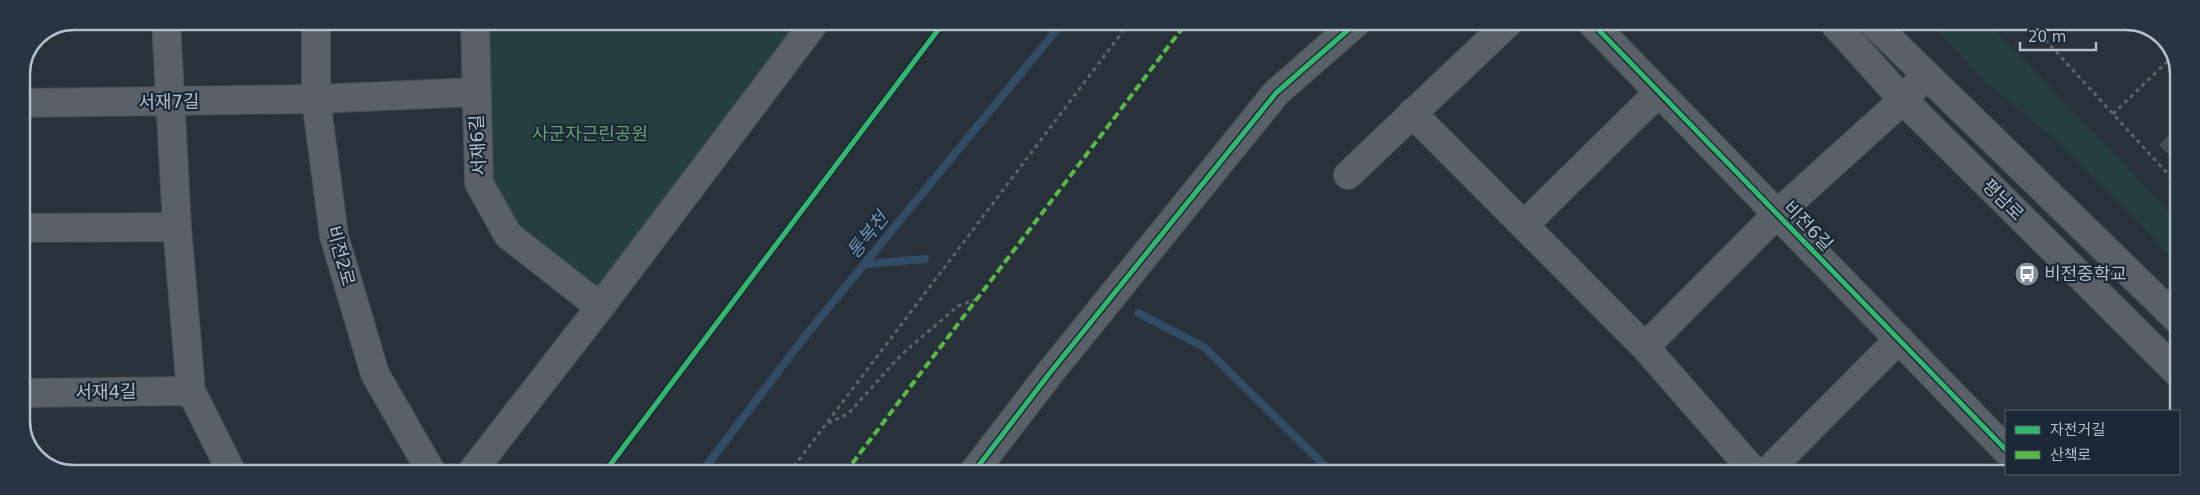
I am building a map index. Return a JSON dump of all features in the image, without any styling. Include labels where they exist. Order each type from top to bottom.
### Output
[{"type":"street","points":[[166,30],[177,227],[191,391],[228,465]]},
{"type":"street","name":"비전2로","points":[[316,30],[316,99],[334,236],[375,374],[427,465]]},
{"type":"street","name":"서재6길","points":[[475,30],[479,183],[508,235],[600,307]]},
{"type":"street","points":[[477,465],[600,307],[809,30]]},
{"type":"street","points":[[979,465],[1049,374],[1276,93],[1348,30]]},
{"type":"street","points":[[1348,175],[1500,30]]},
{"type":"street","name":"비전6길","points":[[1599,30],[2005,449]]},
{"type":"street","name":"평남로","points":[[1839,30],[1903,100],[2170,365]]},
{"type":"street","points":[[1880,30],[2170,312]]},
{"type":"street","name":"비전6길","points":[[1777,214],[1903,100],[1926,75]]},
{"type":"street","name":"서재7길","points":[[30,103],[316,99],[476,92]]},
{"type":"street","points":[[1524,225],[1659,92]]},
{"type":"street","points":[[1412,113],[1646,347],[1748,465]]},
{"type":"street","points":[[1646,347],[1777,214]]},
{"type":"street","points":[[30,228],[177,227]]},
{"type":"street","points":[[1774,465],[1899,339]]},
{"type":"street","name":"서재4길","points":[[30,393],[191,391]]},
{"type":"path","points":[[795,465],[1124,30]]},
{"type":"path","points":[[2036,30],[2170,176]]},
{"type":"path","points":[[2113,114],[2168,61]]},
{"type":"path","points":[[827,423],[848,414],[901,356],[958,306],[978,299]]},
{"type":"green space","name":"사군자근린공원","points":[[475,30],[809,30],[600,307],[508,235],[479,183]]},
{"type":"green space","points":[[1936,30],[1996,30],[2170,213],[2170,258],[2140,223],[2051,136],[1988,84]]},
{"type":"building","points":[[2170,134],[2170,155],[2160,145]]},
{"type":"waterway","name":"통복천","points":[[707,465],[806,335],[1056,30]]},
{"type":"waterway","points":[[865,264],[925,259]]},
{"type":"waterway","points":[[1138,313],[1204,347],[1324,465]]},
{"type":"marked path","points":[[851,465],[1181,30]]},
{"type":"cycle path","points":[[610,465],[938,30]]},
{"type":"cycle path","points":[[979,465],[1049,374],[1276,93],[1348,30]]},
{"type":"cycle path","points":[[1599,30],[2005,449]]},
{"type":"place","name":"비전중학교","points":[[2027,274]]}]
